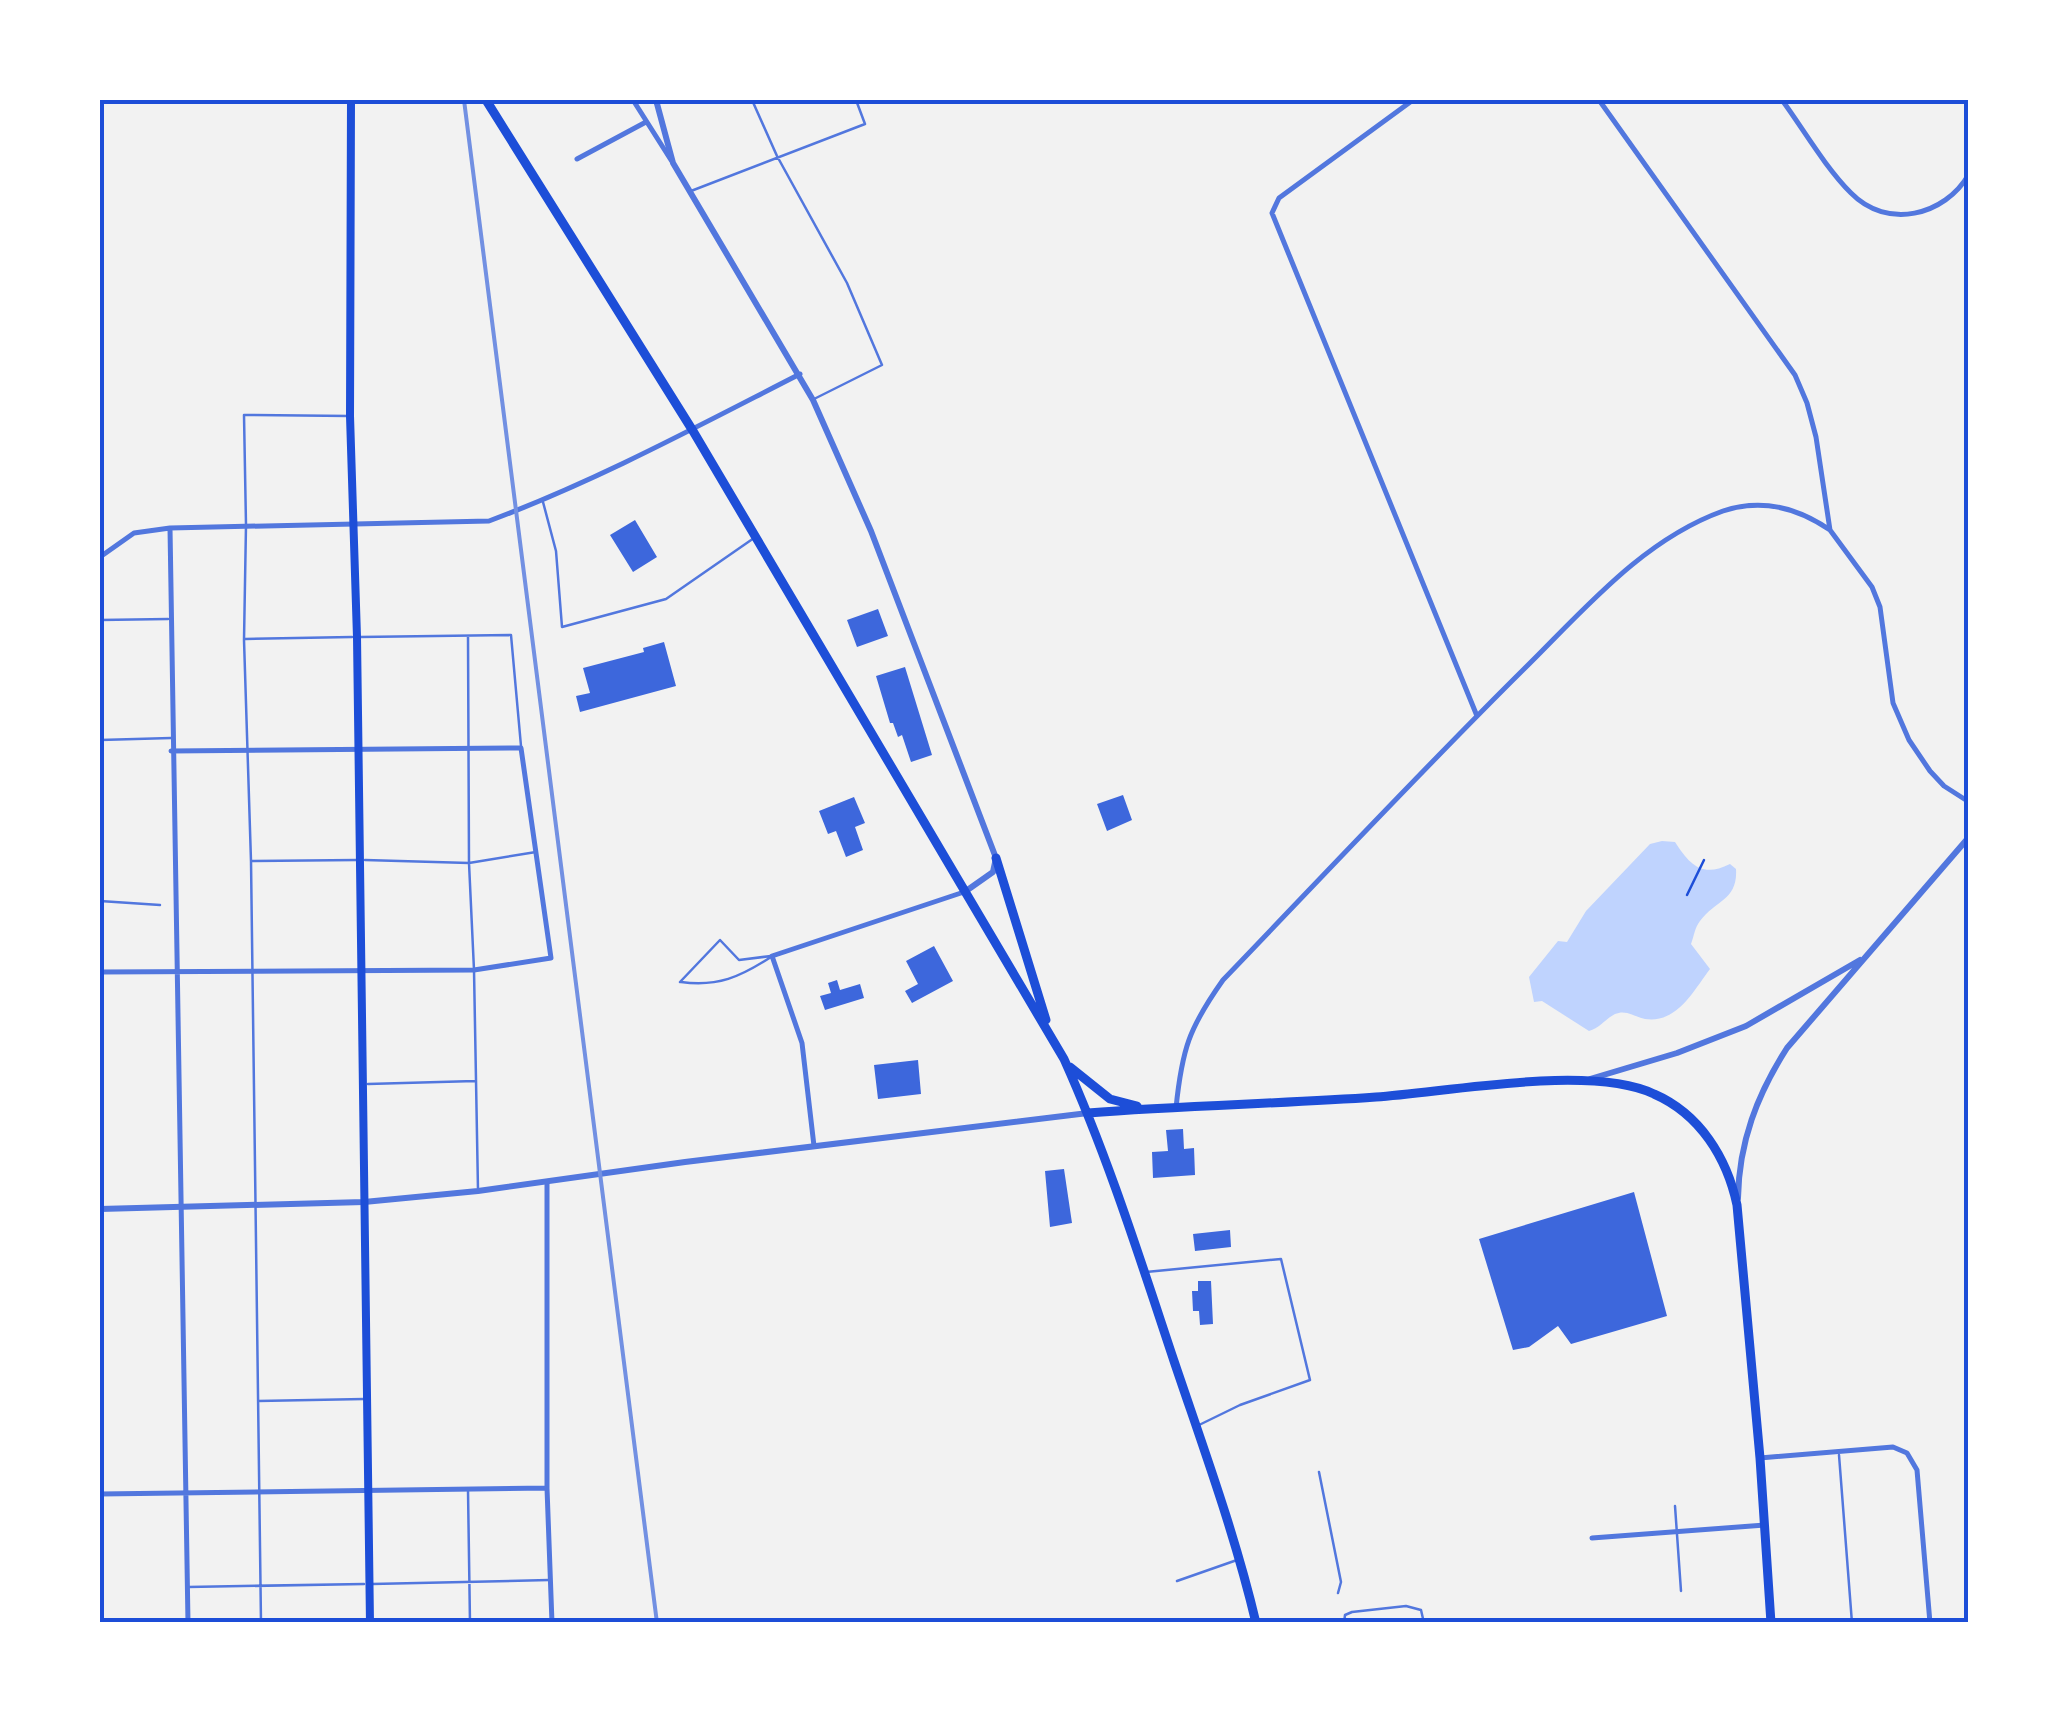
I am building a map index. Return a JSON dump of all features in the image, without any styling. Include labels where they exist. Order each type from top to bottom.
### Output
[{"type":"highway","points":[[486,100],[693,431],[1064,1060],[1088,1113],[1144,1272],[1240,1559],[1256,1623]]},
{"type":"highway","points":[[996,858],[1051,1037]]},
{"type":"highway","points":[[1064,1060],[1090,1086],[1110,1098],[1150,1108]]},
{"type":"highway","points":[[1088,1113],[1356,1098],[1589,1079],[1654,1094],[1687,1116],[1720,1154],[1738,1204],[1770,1623]]},
{"type":"main road","points":[[351,100],[350,416],[357,637],[370,1623]]},
{"type":"street","points":[[633,100],[813,400],[871,531],[996,858],[993,872],[966,891],[772,956],[802,1043],[814,1146]]},
{"type":"street","points":[[656,100],[672,163]]},
{"type":"street","points":[[1413,100],[1279,198],[1272,212],[1477,716]]},
{"type":"street","points":[[1599,100],[1795,375],[1816,436],[1830,530]]},
{"type":"street","points":[[1782,100],[1852,194],[1869,205],[1888,212],[1926,212],[1950,200],[1969,174]]},
{"type":"street","points":[[577,159],[646,122]]},
{"type":"street","points":[[100,557],[134,532],[170,528],[488,522],[693,431],[800,374]]},
{"type":"street","points":[[1176,1108],[1186,1039],[1223,980],[1477,716],[1632,565],[1685,527],[1725,510],[1764,504],[1808,516],[1830,530],[1872,587],[1880,607],[1893,703],[1909,740],[1944,786],[1969,802]]},
{"type":"street","points":[[170,528],[188,1623]]},
{"type":"street","points":[[100,972],[474,970],[551,958],[522,748],[171,751]]},
{"type":"street","points":[[1738,1204],[1738,1165],[1767,1079],[1787,1048],[1969,837]]},
{"type":"street","points":[[1589,1079],[1676,1053],[1746,1026],[1866,956]]},
{"type":"street","points":[[100,1208],[364,1202],[1088,1113]]},
{"type":"street","points":[[548,1182],[547,1488],[552,1623]]},
{"type":"street","points":[[1760,1458],[1893,1448],[1906,1453],[1918,1470],[1930,1623]]},
{"type":"street","points":[[100,1494],[547,1488]]},
{"type":"street","points":[[1592,1538],[1765,1525]]},
{"type":"lane","points":[[752,100],[777,156],[847,283],[882,365],[813,400]]},
{"type":"lane","points":[[691,191],[865,124],[856,100]]},
{"type":"lane","points":[[262,1623],[244,640],[244,415],[350,416]]},
{"type":"lane","points":[[542,501],[556,552],[562,628],[666,599],[755,538]]},
{"type":"lane","points":[[100,620],[170,619]]},
{"type":"lane","points":[[244,640],[511,635],[522,748]]},
{"type":"lane","points":[[468,636],[469,863],[478,1191]]},
{"type":"lane","points":[[100,740],[171,738]]},
{"type":"lane","points":[[251,861],[469,863],[538,852]]},
{"type":"lane","points":[[100,901],[160,905]]},
{"type":"lane","points":[[720,940],[739,960],[772,956],[741,976],[718,984],[680,982],[720,940]]},
{"type":"lane","points":[[363,1084],[476,1081]]},
{"type":"lane","points":[[1144,1272],[1281,1260],[1310,1380],[1195,1425]]},
{"type":"lane","points":[[258,1401],[366,1399]]},
{"type":"lane","points":[[1838,1452],[1852,1623]]},
{"type":"lane","points":[[1319,1472],[1341,1582],[1338,1594]]},
{"type":"lane","points":[[468,1490],[470,1623]]},
{"type":"lane","points":[[1675,1506],[1680,1591]]},
{"type":"lane","points":[[1178,1582],[1240,1559]]},
{"type":"lane","points":[[188,1586],[551,1580]]},
{"type":"lane","points":[[1344,1623],[1352,1612],[1406,1606],[1421,1610],[1424,1623]]},
{"type":"path","points":[[1687,895],[1704,860]]},
{"type":"water","points":[[1675,842],[1698,867],[1712,870],[1730,864],[1736,869],[1730,894],[1698,923],[1691,944],[1710,969],[1691,995],[1666,1016],[1645,1019],[1619,1013],[1589,1031],[1542,1001],[1534,1002],[1529,977],[1558,941],[1567,942],[1586,911],[1650,844]]},
{"type":"building","points":[[635,520],[657,557],[633,572],[610,535]]},
{"type":"building","points":[[878,609],[888,636],[857,647],[847,620]]},
{"type":"building","points":[[664,642],[676,686],[580,712],[576,696],[590,693],[583,668],[644,652],[643,648]]},
{"type":"building","points":[[905,667],[932,755],[911,762],[902,735],[898,737],[890,723],[876,676]]},
{"type":"building","points":[[1123,795],[1132,820],[1107,831],[1097,804]]},
{"type":"building","points":[[854,797],[865,823],[855,827],[863,850],[846,857],[836,831],[828,834],[819,811]]},
{"type":"building","points":[[934,946],[953,981],[912,1003],[905,991],[918,984],[906,961]]},
{"type":"building","points":[[837,980],[840,990],[860,984],[864,998],[825,1010],[820,996],[831,993],[828,983]]},
{"type":"building","points":[[918,1060],[921,1094],[878,1099],[874,1065]]},
{"type":"building","points":[[1183,1129],[1184,1149],[1194,1148],[1195,1175],[1153,1178],[1152,1152],[1168,1151],[1166,1130]]},
{"type":"building","points":[[1064,1169],[1072,1223],[1050,1227],[1045,1171]]},
{"type":"building","points":[[1634,1192],[1667,1316],[1571,1344],[1558,1326],[1529,1347],[1513,1350],[1479,1239]]},
{"type":"building","points":[[1230,1230],[1231,1247],[1195,1251],[1193,1234]]},
{"type":"building","points":[[1198,1281],[1211,1281],[1213,1324],[1200,1325],[1199,1311],[1193,1311],[1192,1291],[1198,1291]]},
{"type":"railway","points":[[464,100],[657,1623]]}]
